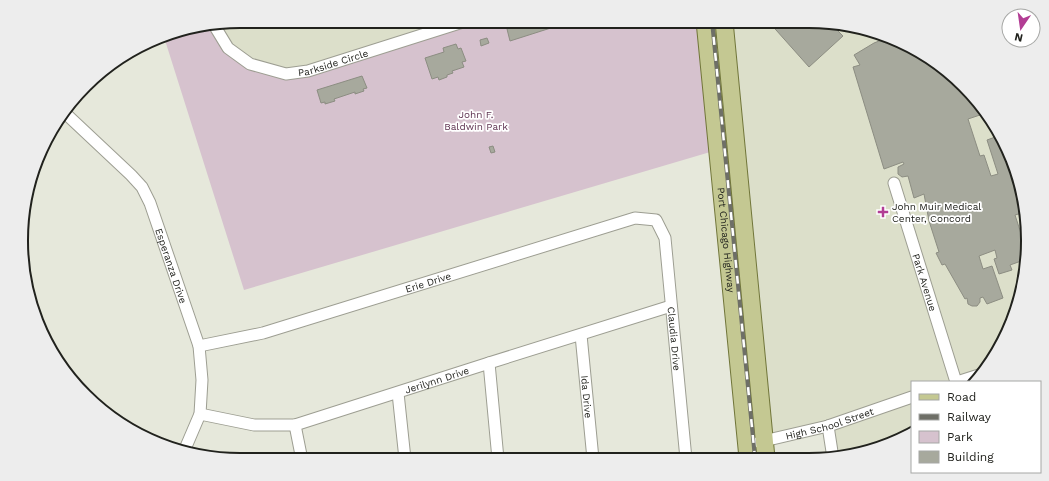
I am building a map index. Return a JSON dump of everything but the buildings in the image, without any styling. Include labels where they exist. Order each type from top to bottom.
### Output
[{"type":"main road","name":"Port Chicago Highway","points":[[706,28],[747,452]]},
{"type":"main road","name":"Port Chicago Highway","points":[[725,28],[732,91],[765,453]]},
{"type":"main road","points":[[712,91],[732,91]]},
{"type":"street","name":"Parkside Circle","points":[[217,29],[228,48],[250,64],[286,74],[308,71],[444,28]]},
{"type":"street","name":"Esperanza Drive","points":[[68,116],[131,175],[142,187],[150,203],[199,346],[202,380],[200,414],[186,446]]},
{"type":"street","name":"Park Avenue","points":[[894,183],[957,381]]},
{"type":"street","name":"Erie Drive","points":[[199,346],[263,333],[636,218],[656,220]]},
{"type":"street","name":"Claudia Drive","points":[[656,220],[665,238],[670,306],[685,453]]},
{"type":"street","name":"Jerilynn Drive","points":[[200,414],[254,425],[295,425],[670,306]]},
{"type":"street","name":"Ida Drive","points":[[581,335],[592,453]]},
{"type":"street","points":[[489,363],[497,453]]},
{"type":"street","points":[[960,381],[971,378]]},
{"type":"street","points":[[398,393],[404,453]]},
{"type":"street","name":"High School Street","points":[[747,452],[763,441],[828,426],[911,397]]},
{"type":"street","points":[[295,425],[301,453]]},
{"type":"street","points":[[828,426],[832,452]]},
{"type":"shaded area","points":[[227,28],[442,28],[286,74],[250,64],[218,29]]},
{"type":"shaded area","name":"John Muir Medical Center, Concord","points":[[725,28],[822,28],[850,32],[890,44],[915,56],[927,64],[959,90],[985,122],[993,134],[1005,159],[1017,199],[1021,227],[1021,254],[1017,282],[1010,309],[993,347],[968,381],[911,381],[911,427],[877,442],[835,451],[828,426],[763,441]]},
{"type":"green space","name":"John F. Baldwin Park","points":[[442,28],[706,28],[717,150],[244,290],[165,42],[186,35],[218,29],[250,64],[286,74]]},
{"type":"railway","points":[[713,28],[755,453]]},
{"type":"place","name":"John Muir Medical Center, Concord","points":[[883,212]]}]
